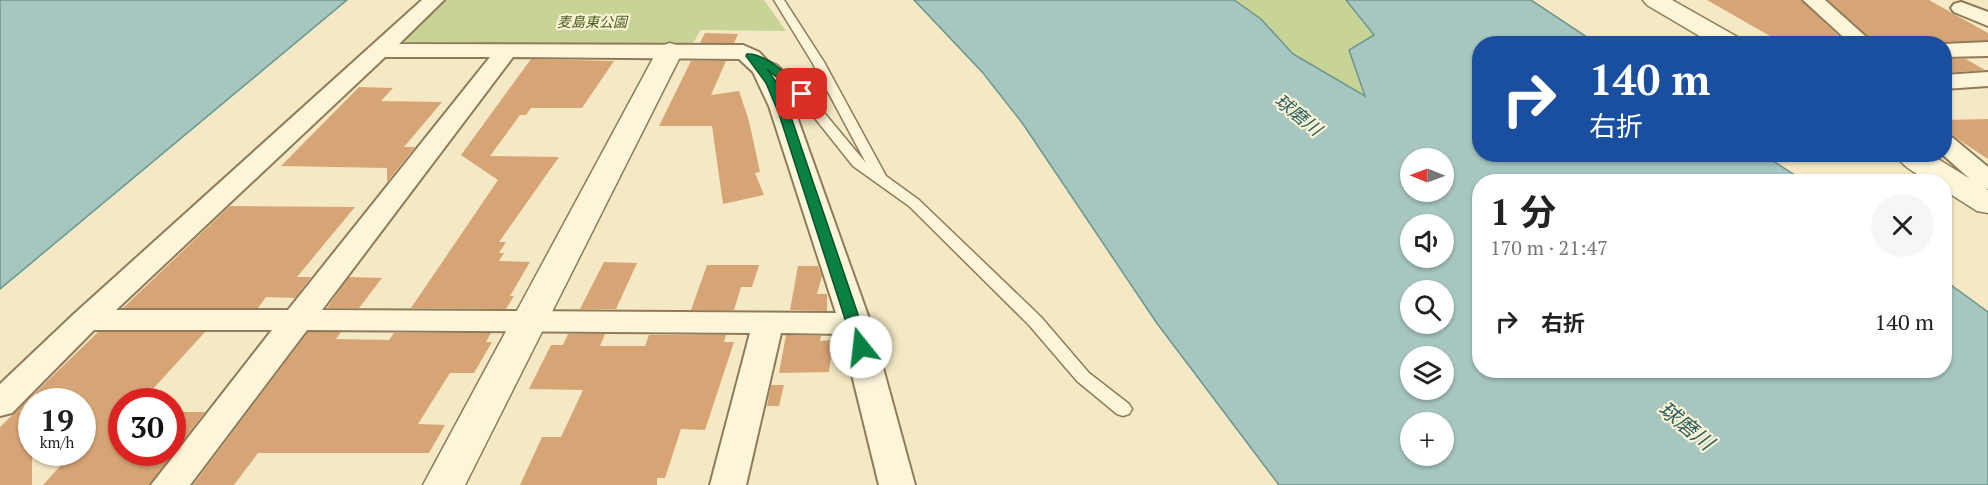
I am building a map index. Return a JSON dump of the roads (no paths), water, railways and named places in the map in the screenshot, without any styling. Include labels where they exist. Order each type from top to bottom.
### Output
[{"type":"street","points":[[0,404],[86,320],[434,0]]},
{"type":"street","points":[[1655,0],[1718,36]]},
{"type":"street","points":[[1813,0],[1857,36]]},
{"type":"street","points":[[1961,8],[1988,20]]},
{"type":"street","points":[[169,485],[508,49]]},
{"type":"street","points":[[1952,50],[1988,49]]},
{"type":"street","points":[[380,50],[743,52],[751,56],[771,83],[784,114],[855,324],[897,485]]},
{"type":"street","points":[[444,485],[670,51]]},
{"type":"street","points":[[1952,81],[1988,79]]},
{"type":"street","points":[[1952,149],[1982,170]]},
{"type":"street","points":[[1922,162],[1941,174]]},
{"type":"street","points":[[1952,181],[1988,204]]},
{"type":"street","points":[[86,320],[529,320],[855,324]]},
{"type":"street","points":[[728,485],[768,323]]},
{"type":"lane","points":[[779,0],[818,62],[883,180]]},
{"type":"lane","points":[[751,56],[773,68],[802,94],[858,163],[914,203],[1035,321],[1083,377],[1123,409]]},
{"type":"water","points":[[0,0],[347,0],[0,289]]},
{"type":"water","name":"球磨川","points":[[914,0],[1234,0],[1261,19],[1293,54],[1365,96],[1349,50],[1374,35],[1346,0],[1531,0],[1585,36],[1472,36],[1472,162],[1775,162],[1793,174],[1472,174],[1472,378],[1952,378],[1952,286],[1988,312],[1988,485],[1279,485],[1156,322],[1023,124],[983,73]]},
{"type":"park label","name":"麦島東公園","points":[[592,22]]}]
